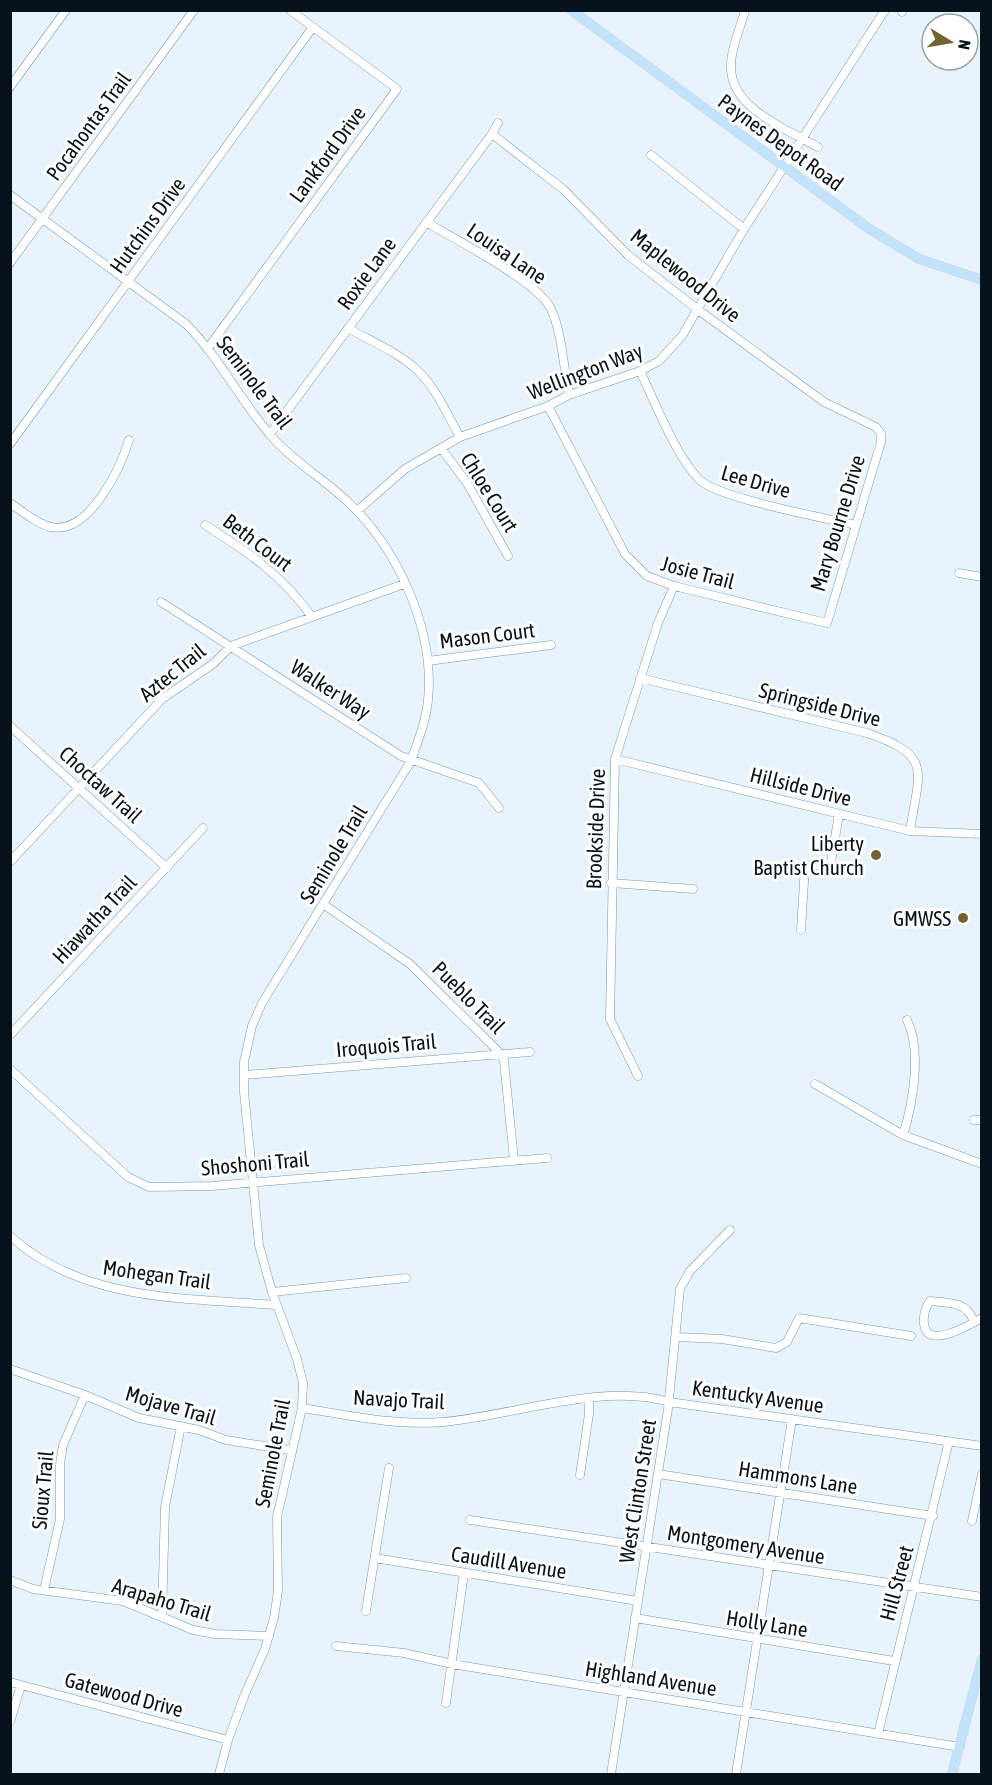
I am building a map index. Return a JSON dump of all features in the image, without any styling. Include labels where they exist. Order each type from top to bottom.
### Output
[{"type":"main road","name":"Paynes Depot Road","points":[[572,10],[785,168],[906,252],[954,273],[981,280]]},
{"type":"main road","points":[[952,1774],[978,1688],[981,1659]]},
{"type":"street","points":[[10,87],[66,10]]},
{"type":"street","name":"Pocahontas Trail","points":[[10,263],[194,10]]},
{"type":"street","name":"Lankford Drive","points":[[208,348],[397,89],[290,10]]},
{"type":"street","points":[[745,10],[731,64],[732,77],[740,95],[753,109],[818,147]]},
{"type":"street","name":"Wellington Way","points":[[357,511],[405,469],[460,437],[548,406],[569,395],[640,371],[659,361],[674,344],[697,309],[744,229],[885,10]]},
{"type":"street","name":"Hutchins Drive","points":[[10,444],[313,27]]},
{"type":"street","points":[[492,134],[498,123]]},
{"type":"street","name":"Roxie Lane","points":[[270,434],[492,134]]},
{"type":"street","name":"Maplewood Drive","points":[[492,134],[564,190],[628,255],[697,309],[824,402],[876,427],[881,434]]},
{"type":"street","points":[[651,155],[744,229]]},
{"type":"street","name":"Seminole Trail","points":[[10,195],[186,324],[208,348],[270,434],[357,511],[384,543],[404,584],[417,617],[428,661],[426,717],[411,761],[262,1003],[252,1026],[243,1075],[260,1245],[276,1305],[297,1359],[303,1383],[302,1408],[290,1450],[277,1517],[278,1591],[269,1636],[228,1740],[219,1774]]},
{"type":"street","name":"Louisa Lane","points":[[426,222],[525,282],[545,300],[554,319],[569,395]]},
{"type":"street","points":[[348,328],[416,369],[436,393],[460,437]]},
{"type":"street","name":"Lee Drive","points":[[640,371],[687,465],[702,483],[735,496],[855,525]]},
{"type":"street","name":"Josie Trail","points":[[548,406],[625,554],[647,576],[674,586],[827,623]]},
{"type":"street","name":"Mary Bourne Drive","points":[[827,623],[881,442],[881,434]]},
{"type":"street","points":[[10,503],[49,526],[59,528],[77,522],[88,513],[118,471],[129,440]]},
{"type":"street","name":"Chloe Court","points":[[441,448],[476,499],[508,556]]},
{"type":"street","name":"Beth Court","points":[[205,525],[250,553],[276,574],[312,617]]},
{"type":"street","points":[[959,573],[981,577]]},
{"type":"street","name":"Aztec Trail","points":[[10,862],[162,699],[213,664],[231,646],[404,584]]},
{"type":"street","name":"Brookside Drive","points":[[638,1076],[624,1053],[610,1019],[615,759],[658,623],[674,586]]},
{"type":"street","name":"Walker Way","points":[[161,602],[411,761],[473,780],[487,791],[499,808]]},
{"type":"street","name":"Mason Court","points":[[428,661],[551,645]]},
{"type":"street","name":"Springside Drive","points":[[640,678],[867,733],[898,744],[912,755],[917,766],[918,780],[910,831]]},
{"type":"street","name":"Choctaw Trail","points":[[10,726],[167,868]]},
{"type":"street","name":"Hillside Drive","points":[[615,759],[910,831],[981,834]]},
{"type":"street","points":[[801,930],[805,866],[826,865],[831,862],[839,814]]},
{"type":"street","name":"Hiawatha Trail","points":[[10,1035],[203,828]]},
{"type":"street","points":[[611,883],[693,889]]},
{"type":"street","name":"Pueblo Trail","points":[[323,904],[410,964],[501,1054],[504,1061],[514,1160]]},
{"type":"street","points":[[903,1135],[912,1107],[913,1086],[914,1035],[907,1020]]},
{"type":"street","name":"Iroquois Trail","points":[[243,1075],[530,1052]]},
{"type":"street","name":"Shoshoni Trail","points":[[10,1069],[128,1177],[149,1187],[253,1182],[547,1158]]},
{"type":"street","points":[[815,1084],[903,1135],[981,1164]]},
{"type":"street","name":"West Clinton Street","points":[[611,1774],[669,1402],[683,1281],[730,1230]]},
{"type":"street","name":"Mohegan Trail","points":[[10,1236],[54,1266],[79,1279],[112,1289],[157,1296],[276,1305]]},
{"type":"street","points":[[272,1292],[406,1278]]},
{"type":"street","points":[[930,1301],[965,1306],[978,1320],[955,1332],[935,1334],[927,1331],[924,1325],[925,1308],[930,1301]]},
{"type":"street","points":[[676,1337],[722,1340],[776,1348],[787,1342],[799,1318],[911,1336]]},
{"type":"street","name":"Mojave Trail","points":[[10,1369],[85,1395],[139,1418],[181,1426],[226,1440],[290,1450]]},
{"type":"street","name":"Kentucky Avenue","points":[[530,1408],[610,1394],[648,1395],[669,1402],[981,1446]]},
{"type":"street","name":"Sioux Trail","points":[[44,1590],[60,1519],[60,1464],[63,1445],[85,1395]]},
{"type":"street","points":[[580,1475],[589,1414],[589,1398]]},
{"type":"street","name":"Navajo Trail","points":[[302,1408],[426,1423],[530,1408]]},
{"type":"street","points":[[736,1774],[744,1711],[792,1419]]},
{"type":"street","points":[[162,1617],[165,1507],[181,1426]]},
{"type":"street","name":"Hill Street","points":[[878,1734],[894,1661],[933,1516],[950,1442]]},
{"type":"street","points":[[366,1611],[389,1468]]},
{"type":"street","name":"Hammons Lane","points":[[658,1474],[933,1516]]},
{"type":"street","points":[[972,1521],[981,1474]]},
{"type":"street","name":"Montgomery Avenue","points":[[470,1520],[981,1598]]},
{"type":"street","name":"Caudill Avenue","points":[[375,1558],[638,1601]]},
{"type":"street","points":[[446,1703],[464,1573]]},
{"type":"street","name":"Arapaho Trail","points":[[10,1580],[44,1590],[123,1602],[193,1630],[215,1634],[269,1636]]},
{"type":"street","name":"Holly Lane","points":[[635,1618],[756,1640],[894,1661]]},
{"type":"street","name":"Highland Avenue","points":[[336,1646],[404,1653],[453,1664],[623,1693],[960,1747]]},
{"type":"street","name":"Gatewood Drive","points":[[10,1682],[228,1740]]},
{"type":"street","points":[[10,1722],[21,1685]]},
{"type":"place","name":"Liberty Baptist Church","points":[[876,855]]},
{"type":"place","name":"GMWSS","points":[[963,918]]}]
